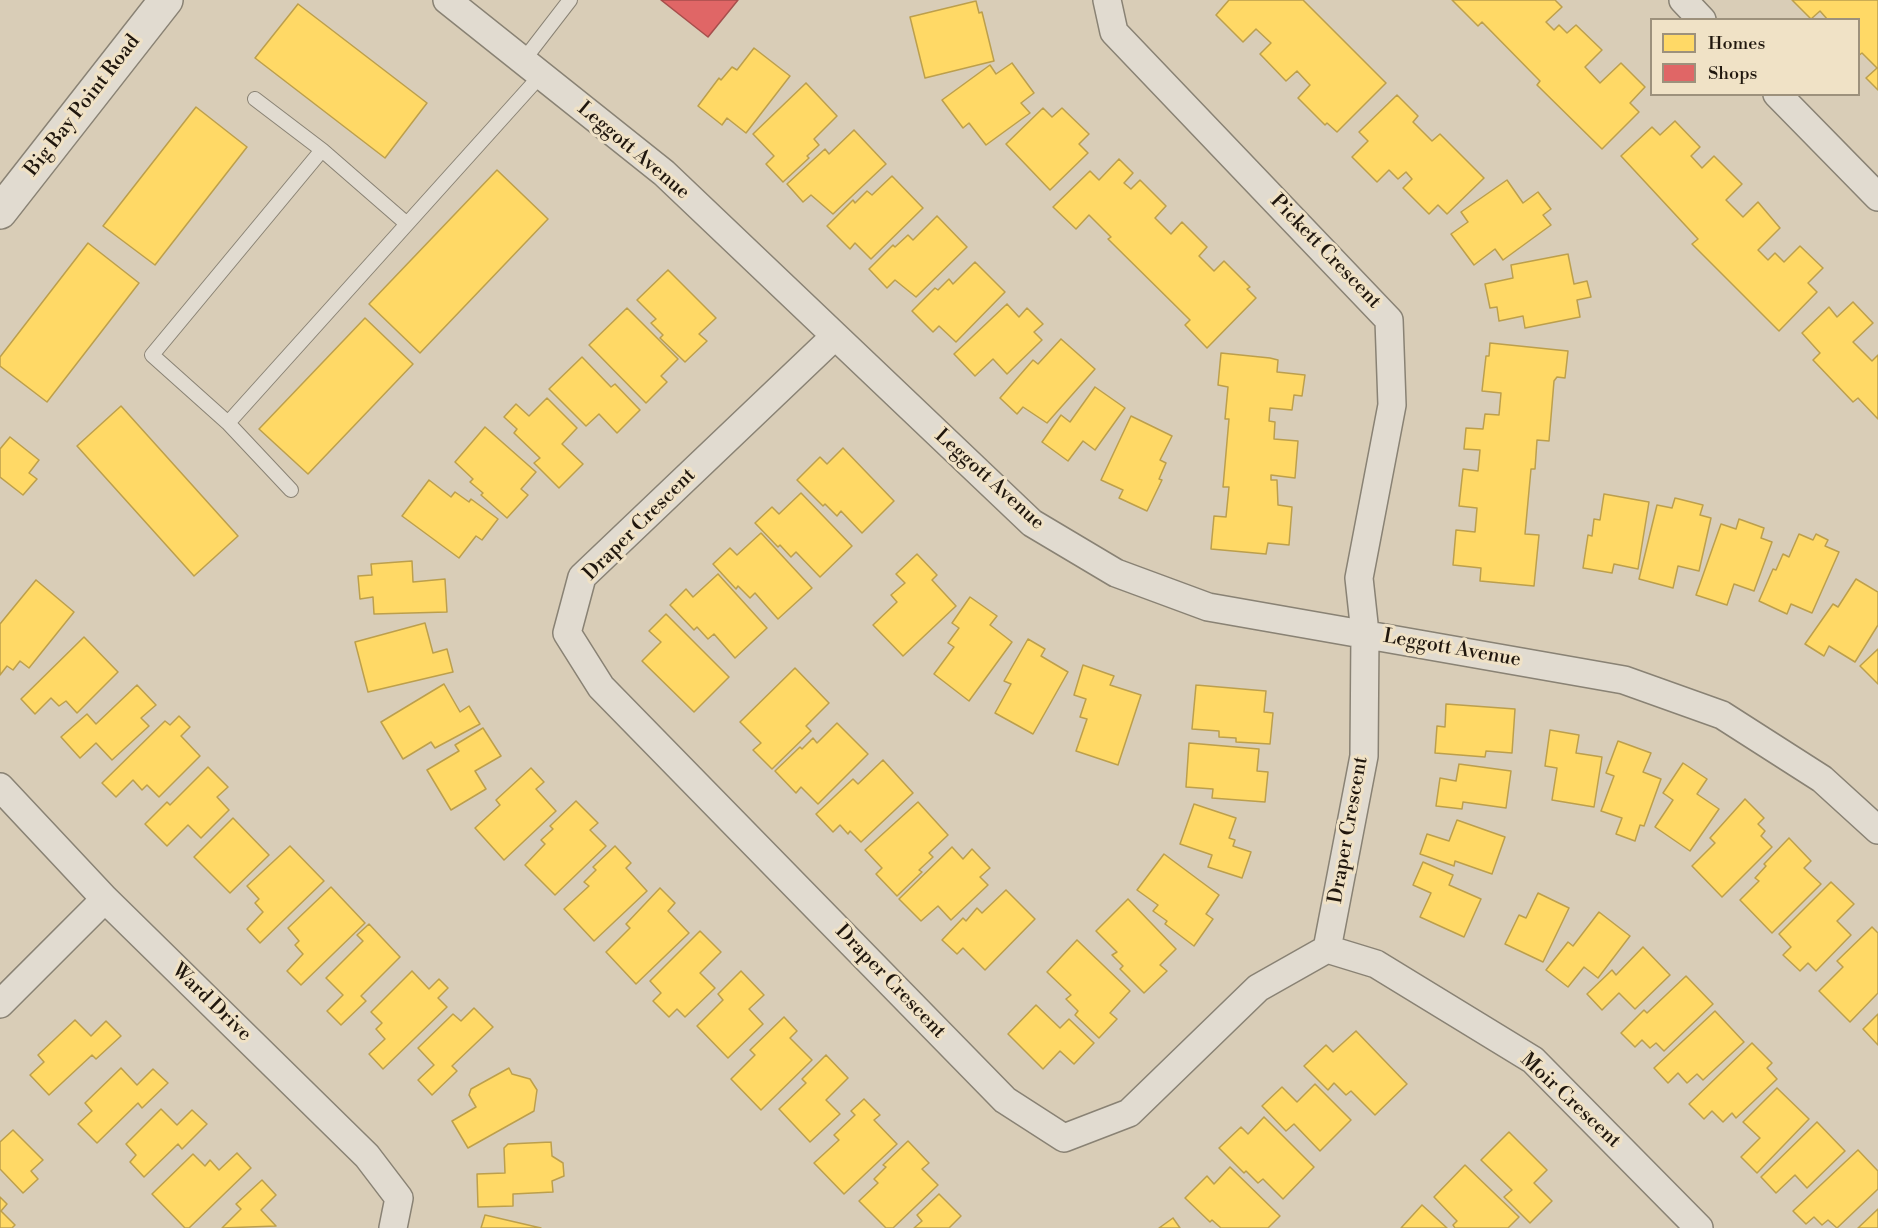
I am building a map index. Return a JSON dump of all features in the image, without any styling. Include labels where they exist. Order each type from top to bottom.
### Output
[{"type":"street","name":"Big Bay Point Road","points":[[0,212],[166,0]]},
{"type":"street","name":"Leggott Avenue","points":[[447,0],[664,173],[1032,524],[1116,573],[1208,607],[1624,680],[1722,715],[1822,778],[1878,830]]},
{"type":"street","name":"Pickett Crescent","points":[[1107,0],[1114,32],[1389,320],[1392,405],[1359,578],[1365,633]]},
{"type":"street","points":[[1683,0],[1700,18]]},
{"type":"street","points":[[1779,96],[1878,197]]},
{"type":"street","name":"Draper Crescent","points":[[834,337],[582,576],[567,633],[601,687],[1005,1100],[1064,1138],[1129,1113],[1258,988],[1327,950],[1364,756],[1365,633]]},
{"type":"street","name":"Ward Drive","points":[[0,787],[105,899],[367,1156],[399,1198],[393,1228]]},
{"type":"street","points":[[0,1004],[105,899]]},
{"type":"street","name":"Moir Crescent","points":[[1327,950],[1377,964],[1533,1060],[1684,1223]]},
{"type":"lane","points":[[228,423],[407,224],[532,68],[570,0]]},
{"type":"lane","points":[[255,99],[322,150],[407,224]]},
{"type":"lane","points":[[291,490],[228,423],[152,355],[322,150]]},
{"type":"building: Homes","points":[[1229,0],[1303,0],[1386,83],[1337,132],[1327,123],[1325,125],[1298,98],[1310,85],[1297,71],[1286,81],[1260,54],[1271,43],[1256,29],[1243,42],[1216,15]]},
{"type":"building: Homes","points":[[1452,0],[1555,0],[1562,7],[1546,22],[1554,30],[1559,25],[1567,33],[1576,25],[1602,50],[1585,67],[1600,83],[1621,63],[1645,87],[1630,103],[1639,112],[1602,149],[1537,85],[1540,81],[1482,22],[1478,26]]},
{"type":"building: Homes","points":[[1792,0],[1878,0],[1878,90],[1866,78],[1877,68],[1862,53],[1860,54],[1860,18],[1826,18],[1820,11],[1810,18]]},
{"type":"building: Homes","points":[[976,1],[979,13],[982,12],[994,61],[925,78],[910,17]]},
{"type":"building: Homes","points":[[298,4],[427,103],[385,158],[255,58]]},
{"type":"building: Homes","points":[[754,48],[790,76],[746,133],[727,118],[722,125],[698,106],[719,78],[721,80],[732,67],[737,70]]},
{"type":"building: Homes","points":[[1012,63],[1034,93],[1021,103],[1030,113],[986,145],[969,123],[963,128],[942,100],[990,65],[996,74]]},
{"type":"building: Homes","points":[[806,83],[837,116],[814,139],[819,145],[807,156],[809,158],[783,182],[766,164],[774,156],[753,134]]},
{"type":"building: Homes","points":[[1397,95],[1418,116],[1413,122],[1432,141],[1440,134],[1484,178],[1447,214],[1438,205],[1429,214],[1403,188],[1412,179],[1406,172],[1398,179],[1389,170],[1377,182],[1352,157],[1368,141],[1359,132]]},
{"type":"building: Homes","points":[[196,107],[247,147],[155,265],[103,226]]},
{"type":"building: Homes","points":[[1043,108],[1052,117],[1062,108],[1089,134],[1079,144],[1088,153],[1050,190],[1006,144]]},
{"type":"building: Homes","points":[[1675,121],[1700,147],[1691,156],[1702,168],[1714,156],[1742,184],[1726,200],[1743,217],[1758,202],[1780,228],[1758,250],[1768,260],[1775,253],[1784,262],[1800,246],[1823,268],[1808,283],[1817,292],[1779,331],[1692,244],[1698,239],[1621,156],[1652,127],[1660,135]]},
{"type":"building: Homes","points":[[854,130],[886,164],[833,214],[811,195],[803,202],[787,184],[825,149],[829,154]]},
{"type":"building: Homes","points":[[1119,159],[1133,173],[1124,183],[1131,189],[1140,180],[1166,206],[1155,218],[1171,234],[1182,222],[1207,247],[1199,256],[1214,271],[1224,261],[1250,287],[1247,289],[1256,298],[1207,348],[1185,325],[1190,320],[1108,239],[1111,237],[1089,215],[1076,229],[1053,207],[1090,171],[1099,180]]},
{"type":"building: Homes","points":[[497,170],[548,219],[420,353],[369,304]]},
{"type":"building: Homes","points":[[892,176],[923,208],[871,259],[855,243],[850,249],[827,226],[853,200],[855,203],[867,191],[872,195]]},
{"type":"building: Homes","points":[[1507,180],[1523,203],[1538,192],[1551,209],[1543,215],[1551,225],[1503,260],[1495,249],[1474,265],[1451,234],[1468,222],[1461,212]]},
{"type":"building: Homes","points":[[937,216],[967,247],[916,297],[895,280],[887,288],[869,269],[893,245],[895,247],[908,235],[913,240]]},
{"type":"building: Homes","points":[[88,243],[139,283],[47,402],[0,366],[0,357]]},
{"type":"building: Homes","points":[[1568,254],[1574,284],[1587,281],[1591,297],[1577,300],[1580,317],[1525,328],[1523,316],[1499,321],[1497,307],[1490,308],[1485,284],[1513,278],[1511,265]]},
{"type":"building: Homes","points":[[975,262],[1005,292],[956,342],[939,326],[933,332],[912,311],[935,288],[938,290],[949,279],[953,284]]},
{"type":"building: Homes","points":[[668,270],[716,318],[699,334],[707,341],[685,362],[660,338],[663,335],[651,323],[656,319],[637,300]]},
{"type":"building: Homes","points":[[1853,302],[1873,323],[1853,342],[1872,361],[1878,355],[1878,419],[1858,398],[1853,402],[1813,360],[1820,353],[1802,333],[1829,307],[1837,317]]},
{"type":"building: Homes","points":[[1007,304],[1019,317],[1027,308],[1043,324],[1034,332],[1042,340],[1007,374],[993,359],[975,376],[954,354]]},
{"type":"building: Homes","points":[[627,308],[678,359],[661,376],[667,382],[646,403],[589,345]]},
{"type":"building: Homes","points":[[365,318],[413,364],[308,474],[259,429]]},
{"type":"building: Homes","points":[[1061,339],[1095,369],[1047,423],[1023,407],[1017,414],[1000,398],[1033,360],[1038,364]]},
{"type":"building: Homes","points":[[1490,343],[1568,351],[1565,378],[1557,377],[1554,381],[1549,441],[1537,440],[1535,469],[1531,469],[1525,534],[1539,535],[1534,586],[1480,581],[1481,568],[1453,565],[1456,530],[1475,532],[1477,508],[1459,506],[1463,469],[1478,471],[1480,450],[1464,449],[1466,428],[1483,429],[1485,414],[1499,415],[1501,393],[1482,391],[1486,356],[1489,356]]},
{"type":"building: Homes","points":[[1221,353],[1278,360],[1277,372],[1305,375],[1302,396],[1294,395],[1292,410],[1270,408],[1269,421],[1275,422],[1274,439],[1298,441],[1295,478],[1271,475],[1271,480],[1277,480],[1278,505],[1292,507],[1289,545],[1268,543],[1266,554],[1211,549],[1214,516],[1226,517],[1229,487],[1223,487],[1229,419],[1225,419],[1228,387],[1218,385]]},
{"type":"building: Homes","points":[[582,357],[611,387],[615,384],[640,410],[617,433],[599,414],[586,426],[549,389]]},
{"type":"building: Homes","points":[[1095,387],[1125,408],[1095,450],[1083,441],[1068,461],[1042,442],[1061,415],[1070,422]]},
{"type":"building: Homes","points":[[547,398],[577,428],[562,444],[583,464],[559,488],[534,463],[540,458],[514,433],[517,429],[504,417],[516,404],[529,416]]},
{"type":"building: Homes","points":[[121,406],[238,536],[194,576],[77,446]]},
{"type":"building: Homes","points":[[1131,416],[1172,436],[1160,460],[1166,463],[1159,479],[1162,480],[1147,511],[1119,498],[1123,490],[1101,480]]},
{"type":"building: Homes","points":[[485,427],[536,472],[521,489],[528,495],[507,518],[481,495],[483,493],[470,482],[473,479],[455,462]]},
{"type":"building: Homes","points":[[10,437],[39,460],[29,473],[37,479],[23,495],[0,477],[0,449]]},
{"type":"building: Homes","points":[[843,448],[894,501],[862,533],[841,511],[837,516],[825,504],[823,506],[797,480],[820,457],[827,464]]},
{"type":"building: Homes","points":[[429,480],[451,497],[455,492],[469,502],[471,499],[498,519],[482,540],[476,536],[459,558],[402,516]]},
{"type":"building: Homes","points":[[801,493],[852,546],[820,577],[796,552],[791,557],[755,523],[772,507],[779,514]]},
{"type":"building: Homes","points":[[1604,494],[1649,502],[1638,569],[1614,564],[1612,573],[1583,568],[1588,535],[1592,536],[1594,519],[1600,520]]},
{"type":"building: Homes","points":[[1675,498],[1703,505],[1700,515],[1711,518],[1699,571],[1678,566],[1673,588],[1639,579],[1657,505],[1672,508]]},
{"type":"building: Homes","points":[[1739,519],[1764,528],[1761,538],[1772,542],[1754,591],[1734,584],[1727,605],[1696,595],[1721,524],[1736,529]]},
{"type":"building: Homes","points":[[761,533],[812,588],[778,619],[755,593],[750,598],[738,586],[736,589],[713,564],[730,548],[737,555]]},
{"type":"building: Homes","points":[[1799,534],[1813,540],[1816,534],[1828,540],[1825,546],[1839,552],[1812,613],[1791,604],[1787,614],[1759,601],[1773,569],[1776,570],[1783,554],[1789,557]]},
{"type":"building: Homes","points":[[917,554],[937,575],[932,580],[956,606],[903,656],[873,625],[897,602],[891,595],[905,583],[896,574]]},
{"type":"building: Homes","points":[[412,561],[413,582],[445,579],[447,612],[374,614],[373,597],[360,599],[358,576],[372,575],[371,564]]},
{"type":"building: Homes","points":[[718,574],[767,628],[735,658],[714,634],[708,639],[697,627],[694,630],[670,605],[686,589],[693,597]]},
{"type":"building: Homes","points":[[1856,579],[1878,592],[1878,625],[1855,662],[1829,646],[1824,656],[1805,644],[1833,604],[1838,607]]},
{"type":"building: Homes","points":[[36,580],[74,612],[29,668],[20,661],[13,670],[7,666],[0,675],[0,624]]},
{"type":"building: Homes","points":[[970,597],[997,616],[990,625],[1012,642],[969,701],[934,674],[954,647],[948,643],[959,628],[952,623]]},
{"type":"building: Homes","points":[[666,614],[729,677],[694,712],[642,661],[661,642],[649,631]]},
{"type":"building: Homes","points":[[425,623],[433,653],[447,649],[453,672],[368,692],[355,642]]},
{"type":"building: Homes","points":[[84,637],[118,672],[77,713],[66,701],[59,706],[51,698],[35,714],[21,699]]},
{"type":"building: Homes","points":[[1028,639],[1045,649],[1041,656],[1068,672],[1033,734],[995,713],[1011,684],[1004,681]]},
{"type":"building: Homes","points":[[1878,649],[1878,684],[1860,666]]},
{"type":"building: Homes","points":[[1083,665],[1114,676],[1110,685],[1141,695],[1118,765],[1076,751],[1087,719],[1080,717],[1086,699],[1074,695]]},
{"type":"building: Homes","points":[[795,668],[829,703],[806,726],[811,731],[772,769],[753,750],[761,743],[740,722]]},
{"type":"building: Homes","points":[[444,684],[460,712],[469,706],[480,724],[435,748],[431,742],[403,759],[381,722]]},
{"type":"building: Homes","points":[[137,685],[156,705],[141,718],[149,726],[112,760],[96,743],[80,758],[61,737],[87,714],[96,724]]},
{"type":"building: Homes","points":[[1196,685],[1266,691],[1264,712],[1273,713],[1270,744],[1236,742],[1236,738],[1219,737],[1219,731],[1192,729]]},
{"type":"building: Homes","points":[[1446,704],[1515,709],[1512,753],[1486,751],[1485,757],[1435,753],[1437,726],[1445,727]]},
{"type":"building: Homes","points":[[179,716],[190,727],[181,736],[200,756],[159,797],[147,785],[142,790],[133,780],[116,797],[102,783],[165,721],[170,725]]},
{"type":"building: Homes","points":[[837,723],[868,754],[818,804],[801,787],[796,793],[775,771],[800,747],[802,749],[813,738],[817,743]]},
{"type":"building: Homes","points":[[483,728],[501,756],[475,771],[486,789],[451,810],[427,770],[459,751],[455,745]]},
{"type":"building: Homes","points":[[1550,730],[1579,735],[1576,753],[1602,757],[1594,807],[1552,800],[1557,768],[1545,766]]},
{"type":"building: Homes","points":[[1618,741],[1651,753],[1643,772],[1661,779],[1644,826],[1640,825],[1635,841],[1616,834],[1622,818],[1601,811],[1614,776],[1606,773]]},
{"type":"building: Homes","points":[[1189,743],[1259,749],[1257,771],[1268,772],[1265,802],[1212,798],[1213,789],[1186,787]]},
{"type":"building: Homes","points":[[883,760],[913,793],[861,842],[850,831],[848,834],[840,825],[833,832],[816,814],[853,779],[858,784]]},
{"type":"building: Homes","points":[[1683,763],[1707,779],[1697,794],[1719,809],[1690,851],[1655,827],[1673,800],[1663,793]]},
{"type":"building: Homes","points":[[1459,764],[1511,771],[1506,808],[1463,802],[1462,809],[1436,806],[1440,778],[1456,781]]},
{"type":"building: Homes","points":[[208,767],[228,787],[217,797],[229,810],[201,838],[188,825],[167,846],[145,824],[167,802],[170,805]]},
{"type":"building: Homes","points":[[531,768],[544,782],[536,789],[556,811],[504,860],[475,828],[500,805],[496,800]]},
{"type":"building: Homes","points":[[1745,799],[1764,818],[1758,824],[1765,831],[1761,836],[1772,847],[1722,897],[1692,866],[1715,843],[1710,838]]},
{"type":"building: Homes","points":[[576,801],[598,823],[590,830],[606,846],[555,895],[525,865],[545,844],[541,840],[553,829],[550,826]]},
{"type":"building: Homes","points":[[918,802],[948,835],[929,853],[933,857],[919,870],[922,872],[897,896],[876,874],[882,868],[865,850]]},
{"type":"building: Homes","points":[[1194,804],[1236,818],[1229,838],[1235,840],[1233,846],[1251,852],[1242,878],[1208,867],[1212,855],[1180,844]]},
{"type":"building: Homes","points":[[233,818],[269,855],[230,893],[194,857]]},
{"type":"building: Homes","points":[[1457,820],[1505,837],[1492,874],[1455,861],[1454,866],[1420,854],[1427,834],[1449,841]]},
{"type":"building: Homes","points":[[1789,838],[1811,861],[1804,868],[1821,884],[1772,933],[1740,900],[1759,881],[1755,878],[1766,866],[1764,864]]},
{"type":"building: Homes","points":[[290,846],[324,881],[260,943],[247,929],[263,912],[255,903],[259,899],[247,886]]},
{"type":"building: Homes","points":[[615,846],[631,863],[626,868],[647,891],[594,941],[564,909],[589,886],[584,882],[596,870],[593,867]]},
{"type":"building: Homes","points":[[952,847],[963,859],[972,849],[990,868],[980,877],[988,885],[951,920],[938,906],[921,921],[899,899]]},
{"type":"building: Homes","points":[[1164,854],[1219,895],[1206,914],[1213,919],[1194,946],[1165,924],[1167,921],[1153,911],[1158,905],[1137,890]]},
{"type":"building: Homes","points":[[1423,862],[1453,875],[1449,885],[1481,899],[1464,937],[1420,917],[1431,893],[1413,885]]},
{"type":"building: Homes","points":[[1831,882],[1854,904],[1837,921],[1851,935],[1816,971],[1808,963],[1800,971],[1783,955],[1791,947],[1779,934]]},
{"type":"building: Homes","points":[[331,887],[365,923],[301,985],[287,971],[303,954],[295,945],[299,941],[288,928]]},
{"type":"building: Homes","points":[[660,888],[675,903],[668,911],[689,933],[636,984],[606,952],[630,928],[626,924]]},
{"type":"building: Homes","points":[[1006,890],[1035,919],[985,970],[963,948],[957,954],[942,940],[963,918],[966,921],[977,908],[982,913]]},
{"type":"building: Homes","points":[[1538,893],[1569,908],[1543,962],[1505,944],[1519,915],[1526,918]]},
{"type":"building: Homes","points":[[1128,899],[1176,949],[1160,965],[1167,971],[1144,993],[1120,969],[1123,966],[1112,955],[1117,952],[1096,931]]},
{"type":"building: Homes","points":[[1599,912],[1630,936],[1598,978],[1584,967],[1568,987],[1546,970],[1568,942],[1573,946]]},
{"type":"building: Homes","points":[[369,924],[400,957],[361,996],[366,1001],[341,1025],[327,1011],[343,995],[326,978],[363,941],[357,935]]},
{"type":"building: Homes","points":[[1872,927],[1878,933],[1878,993],[1850,1022],[1819,991],[1843,967],[1837,961]]},
{"type":"building: Homes","points":[[700,931],[721,952],[700,973],[715,988],[685,1017],[677,1009],[669,1017],[653,1001],[661,993],[650,981]]},
{"type":"building: Homes","points":[[1077,940],[1130,991],[1110,1013],[1117,1019],[1099,1038],[1075,1015],[1078,1011],[1066,999],[1071,995],[1047,972]]},
{"type":"building: Homes","points":[[1643,947],[1670,975],[1635,1009],[1619,993],[1602,1010],[1587,994],[1612,970],[1616,975]]},
{"type":"building: Homes","points":[[412,971],[429,989],[439,979],[448,988],[438,998],[447,1007],[383,1069],[369,1054],[385,1039],[376,1029],[382,1023],[371,1012]]},
{"type":"building: Homes","points":[[741,971],[764,995],[749,1009],[763,1024],[728,1058],[697,1026],[723,1000],[718,994]]},
{"type":"building: Homes","points":[[1686,976],[1713,1004],[1664,1051],[1656,1043],[1650,1048],[1642,1040],[1635,1047],[1621,1033],[1644,1010],[1647,1013]]},
{"type":"building: Homes","points":[[1036,1005],[1060,1028],[1069,1019],[1094,1043],[1074,1064],[1060,1051],[1043,1069],[1008,1034]]},
{"type":"building: Homes","points":[[474,1008],[493,1027],[452,1066],[457,1071],[432,1095],[418,1080],[434,1065],[418,1048],[453,1014],[461,1021]]},
{"type":"building: Homes","points":[[1715,1011],[1744,1042],[1703,1080],[1697,1074],[1687,1083],[1678,1073],[1668,1083],[1654,1068]]},
{"type":"building: Homes","points":[[1878,1014],[1878,1045],[1863,1029]]},
{"type":"building: Homes","points":[[784,1017],[797,1031],[790,1038],[812,1060],[761,1110],[731,1079],[755,1055],[750,1050]]},
{"type":"building: Homes","points":[[75,1020],[91,1036],[106,1021],[121,1036],[96,1059],[92,1055],[49,1095],[30,1075],[44,1062],[38,1055]]},
{"type":"building: Homes","points":[[1356,1031],[1407,1084],[1375,1115],[1351,1091],[1346,1095],[1334,1083],[1328,1090],[1304,1066],[1326,1045],[1333,1052]]},
{"type":"building: Homes","points":[[1752,1043],[1772,1063],[1767,1068],[1777,1079],[1736,1118],[1732,1113],[1723,1122],[1712,1111],[1704,1119],[1689,1104]]},
{"type":"building: Homes","points":[[826,1055],[848,1078],[826,1100],[840,1114],[810,1142],[779,1109],[806,1083],[802,1079]]},
{"type":"building: Homes","points":[[121,1068],[137,1085],[153,1069],[168,1083],[142,1108],[138,1103],[97,1143],[78,1124],[92,1111],[85,1103]]},
{"type":"building: Homes","points":[[509,1068],[512,1074],[530,1079],[537,1090],[534,1111],[468,1148],[452,1121],[476,1107],[469,1095],[471,1089]]},
{"type":"building: Homes","points":[[1315,1084],[1351,1120],[1320,1151],[1294,1124],[1286,1131],[1262,1106],[1282,1087],[1297,1102]]},
{"type":"building: Homes","points":[[1777,1088],[1809,1119],[1757,1173],[1741,1157],[1760,1138],[1743,1122]]},
{"type":"building: Homes","points":[[864,1099],[880,1115],[874,1120],[897,1144],[844,1194],[814,1163],[839,1140],[834,1135],[855,1115],[851,1111]]},
{"type":"building: Homes","points":[[161,1109],[177,1125],[192,1110],[207,1124],[182,1149],[178,1144],[144,1177],[130,1162],[136,1155],[126,1144]]},
{"type":"building: Homes","points":[[1264,1117],[1314,1167],[1283,1199],[1263,1179],[1258,1183],[1246,1171],[1244,1173],[1219,1148],[1241,1127],[1248,1134]]},
{"type":"building: Homes","points":[[1817,1122],[1845,1151],[1807,1188],[1795,1175],[1776,1193],[1761,1177]]},
{"type":"building: Homes","points":[[13,1130],[43,1160],[31,1171],[38,1179],[23,1193],[0,1169],[0,1142]]},
{"type":"building: Homes","points":[[1509,1132],[1547,1170],[1534,1183],[1552,1201],[1530,1223],[1504,1197],[1512,1190],[1481,1160]]},
{"type":"building: Homes","points":[[908,1141],[929,1163],[922,1169],[938,1185],[893,1228],[886,1228],[859,1201],[878,1183],[874,1179],[886,1167],[883,1165]]},
{"type":"building: Homes","points":[[551,1142],[552,1156],[563,1163],[564,1176],[552,1181],[553,1192],[513,1194],[513,1206],[478,1207],[477,1174],[505,1173],[504,1148],[508,1144]]},
{"type":"building: Homes","points":[[1858,1150],[1878,1171],[1878,1189],[1837,1228],[1828,1220],[1822,1225],[1814,1217],[1806,1224],[1793,1211]]},
{"type":"building: Homes","points":[[237,1153],[251,1168],[189,1228],[185,1228],[152,1194],[193,1154],[205,1166],[210,1160],[219,1170]]},
{"type":"building: Homes","points":[[1465,1165],[1519,1217],[1508,1228],[1455,1228],[1453,1225],[1457,1221],[1434,1197]]},
{"type":"building: Homes","points":[[1230,1167],[1280,1216],[1268,1228],[1221,1228],[1212,1220],[1210,1222],[1185,1198],[1207,1176],[1214,1184]]},
{"type":"building: Homes","points":[[262,1180],[276,1195],[261,1210],[276,1226],[222,1228],[241,1209],[236,1204]]},
{"type":"building: Homes","points":[[939,1194],[961,1216],[949,1228],[914,1228],[922,1221],[917,1215]]},
{"type":"building: Homes","points":[[0,1197],[7,1204],[1,1211],[15,1225],[12,1228],[0,1228]]},
{"type":"building: Homes","points":[[1422,1205],[1447,1228],[1401,1228]]},
{"type":"building: Homes","points":[[1878,1209],[1878,1228],[1858,1228]]},
{"type":"building: Homes","points":[[485,1215],[541,1228],[481,1228]]},
{"type":"building: Homes","points":[[1173,1218],[1180,1228],[1159,1228]]},
{"type":"building: Shops","points":[[661,0],[738,0],[708,37]]}]
